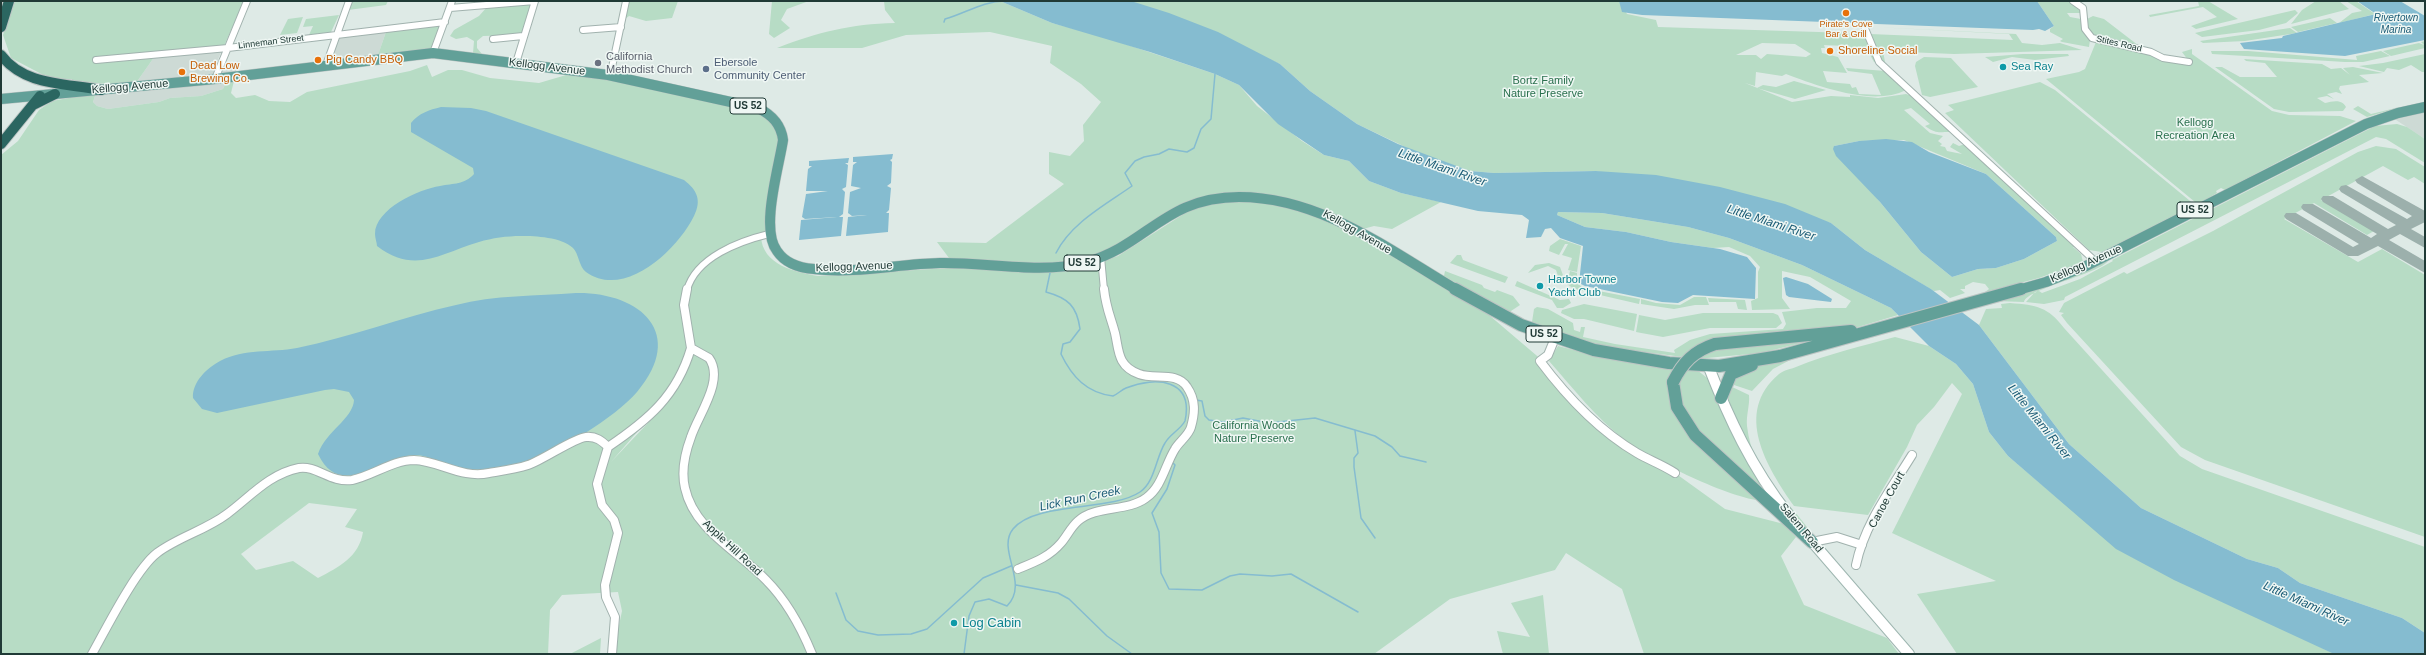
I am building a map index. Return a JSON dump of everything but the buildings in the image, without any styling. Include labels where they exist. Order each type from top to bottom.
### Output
[{"type":"highway","points":[[1,27],[9,1]]},
{"type":"highway","points":[[1,55],[8,65],[28,76],[57,84],[101,90]]},
{"type":"highway","points":[[34,104],[55,94]]},
{"type":"highway","points":[[1,144],[40,96]]},
{"type":"main road","name":"Kellogg Avenue","points":[[1,99],[215,79],[433,53],[608,75],[758,108],[776,120],[781,129],[783,140],[769,234],[775,250],[786,260],[800,266],[820,270],[952,262],[1050,267],[1071,265],[1101,257],[1190,204],[1222,197],[1278,199],[1303,205],[1330,216],[1482,305],[1521,325],[1555,338],[1622,357],[1719,366],[1725,363],[1780,356],[1880,330],[2046,282],[2095,261],[2366,124],[2398,113],[2425,107]]},
{"type":"main road","points":[[1812,542],[1701,442],[1686,425],[1677,411],[1673,395],[1674,382],[1684,361],[1690,354],[1715,344],[1880,330]]},
{"type":"main road","points":[[1721,398],[1728,378],[1735,371],[1780,356]]},
{"type":"street","points":[[215,79],[246,1]]},
{"type":"street","points":[[326,65],[349,1]]},
{"type":"street","points":[[433,53],[452,1]]},
{"type":"street","points":[[450,8],[535,1],[523,36],[516,63]]},
{"type":"street","points":[[608,75],[612,67],[626,1]]},
{"type":"street","name":"Stites Road","points":[[2073,1],[2083,8],[2085,29],[2092,38],[2152,52],[2163,58],[2189,62]]},
{"type":"street","name":"Linneman Street","points":[[96,60],[228,48],[444,22]]},
{"type":"street","points":[[1864,26],[1879,62],[2095,261]]},
{"type":"street","points":[[583,30],[621,27]]},
{"type":"street","points":[[493,39],[523,36]]},
{"type":"street","points":[[612,654],[615,617],[606,597],[605,585],[618,533],[614,520],[602,505],[597,484],[608,447],[651,415],[670,395],[684,370],[691,348],[690,329],[684,299],[692,278],[728,248],[743,240],[769,234]]},
{"type":"street","points":[[1018,569],[1045,558],[1061,543],[1078,521],[1089,515],[1138,503],[1147,498],[1159,484],[1175,449],[1191,430],[1195,405],[1192,394],[1186,385],[1175,378],[1139,374],[1123,362],[1117,352],[1115,333],[1106,309],[1101,257]]},
{"type":"street","points":[[1555,338],[1548,355],[1540,361],[1561,389],[1589,417],[1621,442],[1675,473]]},
{"type":"street","name":"Apple Hill Road","points":[[691,348],[705,354],[714,370],[713,383],[685,455],[684,477],[688,498],[699,518],[710,530],[765,578],[781,597],[801,626],[812,654]]},
{"type":"street","name":"Salem Road","points":[[1687,364],[1705,372],[1717,387]]},
{"type":"street","name":"Salem Road","points":[[1708,365],[1737,438],[1762,481],[1812,542],[1909,654]]},
{"type":"street","points":[[92,654],[136,578],[156,553],[226,515],[266,482],[281,474],[312,468],[327,477],[350,480],[368,476],[391,466],[412,460],[427,462],[459,473],[486,474],[528,465],[586,437],[599,439],[608,447]]},
{"type":"street","name":"Canoe Court","points":[[1856,565],[1862,546],[1880,508],[1912,455]]},
{"type":"street","points":[[1812,542],[1833,536],[1847,538],[1862,546]]},
{"type":"shaded area","points":[[387,29],[378,55],[330,61],[339,36]]},
{"type":"shaded area","points":[[222,50],[216,64],[240,61],[235,74],[136,83],[155,56]]},
{"type":"shaded area","points":[[227,81],[223,89],[201,96],[170,98],[159,102],[108,109],[97,106],[93,102],[96,93]]},
{"type":"shaded area","points":[[2425,110],[2425,139],[2393,118]]},
{"type":"green space","points":[[15,1],[244,1],[224,46],[155,56],[136,83],[71,84],[72,79],[51,79],[11,58],[3,35]]},
{"type":"green space","points":[[352,1],[388,1],[386,5],[348,10]]},
{"type":"green space","points":[[628,1],[678,1],[672,18],[646,21],[629,16],[625,19]]},
{"type":"green space","points":[[772,1],[809,1],[787,9],[781,20],[790,28],[774,38],[769,34]]},
{"type":"green space","name":"California Woods Nature Preserve","points":[[884,1],[1000,1],[1052,23],[1101,36],[1215,74],[1239,85],[1257,106],[1302,141],[1324,155],[1349,161],[1369,181],[1401,193],[1441,202],[1392,229],[1374,226],[1363,229],[1476,304],[1543,361],[1599,422],[1620,439],[1675,473],[1725,509],[1784,524],[1796,537],[1781,556],[1804,605],[1887,638],[1899,654],[1644,654],[1622,589],[1566,553],[1555,570],[1450,599],[1374,654],[613,654],[622,611],[618,592],[562,595],[550,610],[548,654],[1,654],[1,155],[18,141],[39,110],[52,101],[96,93],[93,102],[97,106],[108,109],[159,102],[170,98],[201,96],[223,89],[227,81],[234,81],[231,93],[236,98],[255,95],[269,101],[290,102],[307,92],[410,71],[427,65],[432,77],[448,70],[462,70],[490,78],[539,83],[573,73],[758,108],[781,129],[769,234],[761,236],[763,246],[767,254],[781,265],[800,272],[818,276],[964,267],[1052,272],[1086,267],[1118,256],[1207,199],[1119,248],[1067,266],[952,262],[937,242],[986,243],[1064,184],[1049,174],[1049,152],[1070,156],[1084,141],[1083,125],[1101,102],[1081,84],[1050,63],[1052,46],[990,32],[906,35],[862,48],[777,48],[807,37],[849,27],[895,23],[885,10]],"holes":[[[665,400],[665,405],[611,462]],[[309,503],[357,509],[345,527],[363,532],[361,541],[353,555],[333,570],[318,578],[293,561],[256,570],[241,554]]]},
{"type":"green space","name":"Bortz Family Nature Preserve","points":[[1131,1],[1619,1],[1627,14],[1656,20],[1658,27],[1851,33],[1858,37],[1866,36],[1877,63],[1874,62],[1868,51],[1864,53],[1845,46],[1824,45],[1825,48],[1821,48],[1822,53],[1838,57],[1847,73],[1823,71],[1827,82],[1850,84],[1852,88],[1856,87],[1859,94],[1881,95],[1872,74],[1848,71],[1846,68],[1886,71],[1906,90],[1893,95],[1862,96],[1829,89],[1786,74],[1782,76],[1756,72],[1755,86],[1745,83],[1792,102],[1831,96],[1850,97],[1850,95],[1878,98],[1906,94],[1912,96],[1949,129],[1949,132],[1937,132],[1932,130],[1925,126],[1930,124],[1911,108],[1904,110],[1930,133],[1943,136],[1938,141],[1942,144],[1940,146],[1945,147],[1947,151],[1962,154],[1950,147],[1953,143],[1959,146],[1965,144],[2075,247],[2073,247],[2081,254],[2083,262],[2039,278],[1985,292],[1989,289],[1985,284],[1973,282],[1965,286],[1965,289],[1960,289],[1965,293],[1950,298],[1940,290],[1934,291],[1865,250],[1831,223],[1596,171],[1494,173],[1470,171],[1418,153],[1357,124],[1310,91],[1280,64]],"holes":[[[1762,43],[1795,44],[1811,54],[1806,57],[1767,54],[1761,59],[1756,55],[1736,55]],[[1904,140],[1986,174],[2056,237],[2057,241],[2024,259],[1996,268],[1978,269],[1952,277],[1921,252],[1834,146],[1859,141]]]},
{"type":"green space","points":[[2037,1],[2072,1],[2079,6],[2081,13],[2067,13],[2070,17],[2081,19],[2090,40],[2089,47],[2060,41],[2063,39],[2050,32],[2050,29],[2054,26]]},
{"type":"green space","points":[[2198,1],[2208,1],[2238,19],[2196,29],[2191,26],[2217,17],[2203,7],[2150,17],[2149,15],[2199,6]]},
{"type":"green space","points":[[2316,1],[2339,1],[2349,9],[2291,24],[2302,10]]},
{"type":"green space","points":[[2346,1],[2356,1],[2375,14],[2339,23],[2352,13],[2362,11]]},
{"type":"green space","points":[[531,3],[521,35],[483,36],[477,41],[477,48],[482,54],[473,53],[474,41],[467,37],[456,39],[450,36],[454,30],[479,16],[487,7]]},
{"type":"green space","points":[[2295,10],[2298,13],[2286,23],[2259,30],[2202,37],[2195,33]]},
{"type":"green space","points":[[339,15],[331,32],[309,35],[313,26],[303,27],[306,19]]},
{"type":"green space","points":[[2093,16],[2104,19],[2143,49],[2108,42],[2092,34],[2088,27],[2087,19]]},
{"type":"green space","points":[[303,17],[297,33],[280,35],[288,19]]},
{"type":"green space","points":[[2330,18],[2337,23],[2298,32],[2291,27]]},
{"type":"green space","points":[[435,23],[441,26],[432,49],[378,55],[387,29]]},
{"type":"green space","points":[[1874,27],[2016,34],[2022,43],[2042,45],[2060,43],[2082,50],[1954,54],[1883,51],[1885,62],[1882,62],[1870,34],[2013,40],[2009,34]]},
{"type":"green space","points":[[2290,28],[2297,33],[2245,41],[2203,43],[2200,41]]},
{"type":"green space","points":[[2425,41],[2425,48],[2391,56],[2383,51],[2419,43],[2424,45],[2421,42]]},
{"type":"green space","name":"Kellogg Recreation Area","points":[[2096,42],[2188,60],[2182,52],[2192,49],[2192,54],[2272,111],[2289,115],[2340,116],[2356,121],[2225,190],[2221,188],[2216,191],[2217,193],[2200,203],[2195,202],[2046,79],[2079,72],[2085,69]]},
{"type":"green space","points":[[2211,51],[2248,51],[2357,60],[2356,56],[2381,51],[2390,56],[2363,62],[2345,62],[2212,54]]},
{"type":"green space","points":[[2023,54],[2068,54],[2069,56],[2035,60],[2012,57],[1993,62],[1985,57]]},
{"type":"green space","points":[[2425,54],[2425,72],[2422,72],[2411,65],[2399,70],[2387,68],[2384,72],[2359,66],[2383,63]]},
{"type":"green space","points":[[1924,57],[1951,58],[1978,87],[1930,97],[1922,95],[1915,66],[1916,62]]},
{"type":"green space","points":[[2244,59],[2322,64],[2331,69],[2341,68],[2350,75],[2343,68],[2353,67],[2383,73],[2359,75],[2369,82],[2340,86],[2339,89],[2342,94],[2336,92],[2327,94],[2334,99],[2327,96],[2317,98],[2325,103],[2334,101],[2344,104],[2346,107],[2343,111],[2289,112],[2274,109],[2215,67],[2222,67],[2240,77],[2277,77],[2265,63],[2246,61]]},
{"type":"green space","points":[[1794,81],[1826,90],[1795,99],[1757,88],[1763,85],[1776,87]]},
{"type":"green space","points":[[2040,82],[2055,90],[2195,205],[2102,252],[2089,250],[1945,113],[1954,110],[1948,105]]},
{"type":"green space","points":[[2358,106],[2371,114],[2400,107],[2367,117],[2353,109]]},
{"type":"green space","points":[[2397,124],[2407,127],[2425,139],[2425,163],[2386,139],[2376,137],[2065,297],[2064,300],[2044,304],[2026,302],[2035,292],[2039,291],[2042,293],[2080,279],[2113,261],[2112,260],[2375,126]]},
{"type":"green space","points":[[2376,146],[2396,149],[2425,167],[2425,184],[2414,177],[2408,180],[2383,166],[2321,200],[2374,231],[2367,235],[2314,203],[2284,219],[2358,262],[2382,249],[2425,275],[2425,537],[2205,460],[2181,447],[2067,323],[2061,315],[2064,313],[2059,312],[2064,303],[2124,272],[2127,274],[2213,231],[2358,152]]},
{"type":"green space","points":[[1558,212],[1602,213],[1688,227],[1729,238],[1802,265],[1891,308],[1898,315],[1858,327],[1837,330],[1731,337],[1683,357],[1614,348],[1584,341],[1532,322],[1534,309],[1537,307],[1548,309],[1573,323],[1574,330],[1580,332],[1581,327],[1585,327],[1583,337],[1615,344],[1675,353],[1674,350],[1690,340],[1710,334],[1783,329],[1786,324],[1782,312],[1817,308],[1846,308],[1851,301],[1810,277],[1782,271],[1782,298],[1790,309],[1752,310],[1751,301],[1758,298],[1758,272],[1760,267],[1750,256],[1729,247],[1713,248],[1671,242],[1626,232],[1585,227],[1557,215]]},
{"type":"green space","points":[[1560,239],[1581,246],[1577,272],[1568,270],[1572,258],[1562,255],[1568,244],[1565,244],[1559,255],[1549,251],[1550,246]]},
{"type":"green space","points":[[1457,255],[1461,255],[1463,260],[1508,277],[1505,283],[1450,263]]},
{"type":"green space","points":[[2109,259],[2094,270],[2038,291],[2028,297],[2024,302],[1995,301],[2057,283]]},
{"type":"green space","points":[[1549,263],[1560,267],[1564,278],[1561,285],[1556,270],[1548,266],[1528,273],[1535,265]]},
{"type":"green space","points":[[1445,271],[1482,285],[1484,288],[1495,292],[1497,290],[1513,296],[1520,305],[1508,313],[1444,276]]},
{"type":"green space","points":[[1570,271],[1577,273],[1577,283],[1583,288],[1640,299],[1639,304],[1574,289],[1567,284]]},
{"type":"green space","points":[[1517,281],[1560,300],[1569,299],[1571,303],[1563,308],[1557,308],[1552,300],[1515,286]]},
{"type":"green space","points":[[1694,297],[1706,297],[1709,305],[1695,305],[1674,309],[1641,304],[1641,299],[1656,303],[1680,305]]},
{"type":"green space","points":[[1708,298],[1745,300],[1747,310],[1738,309],[1736,302],[1709,302]]},
{"type":"green space","points":[[2010,303],[2035,306],[2047,311],[2053,316],[2180,456],[2202,469],[2425,547],[2425,633],[2402,618],[2300,583],[2278,568],[2247,559],[2141,508],[2069,444],[1979,325],[1986,309],[2002,308],[2001,304]]},
{"type":"green space","points":[[1584,304],[1637,314],[1634,331],[1584,319],[1574,319],[1561,313],[1562,310]]},
{"type":"green space","points":[[1703,313],[1773,313],[1778,315],[1782,323],[1776,328],[1710,328],[1663,337],[1636,332],[1639,315],[1665,320]]},
{"type":"green space","points":[[1895,337],[1929,346],[1956,364],[1973,384],[1989,432],[2008,456],[2054,495],[2301,637],[2334,654],[1957,654],[1917,594],[1996,581],[1892,533],[1962,394],[1952,383],[1934,407],[1917,425],[1907,447],[1868,515],[1794,506],[1774,474],[1765,457],[1759,440],[1756,423],[1758,406],[1765,389],[1779,374],[1845,350]]},
{"type":"green space","points":[[1813,340],[1761,353],[1696,359],[1703,351]]},
{"type":"green space","points":[[1558,346],[1618,361],[1676,368],[1673,406],[1763,501],[1731,493],[1712,486],[1672,468],[1625,440],[1604,422],[1549,361]]},
{"type":"green space","points":[[1792,359],[1773,369],[1752,391],[1728,383],[1747,368]]},
{"type":"green space","points":[[1684,368],[1697,370],[1711,381],[1736,442],[1770,496],[1715,450],[1691,422],[1683,407],[1678,392],[1679,383]]},
{"type":"green space","points":[[1728,385],[1749,395],[1747,426],[1750,444],[1756,459],[1763,473],[1812,534],[1803,526],[1771,489],[1752,461],[1745,448],[1737,420],[1730,403],[1727,389]]},
{"type":"green space","points":[[1543,595],[1549,654],[1503,654],[1497,631],[1530,637],[1511,603]]},
{"type":"green space","points":[[601,638],[600,654],[570,654]]},
{"type":"water","name":"Little Miami River","points":[[1000,1],[1131,1],[1169,13],[1218,32],[1280,64],[1310,91],[1357,124],[1398,144],[1470,171],[1494,173],[1596,171],[1656,175],[1720,187],[1785,204],[1831,223],[1865,250],[1931,289],[1979,325],[2069,444],[2141,508],[2247,559],[2278,568],[2300,583],[2402,618],[2425,633],[2425,654],[2334,654],[2174,580],[2116,549],[2008,456],[1989,432],[1973,384],[1956,364],[1929,346],[1891,308],[1802,265],[1729,238],[1688,227],[1602,213],[1558,212],[1557,215],[1585,227],[1626,232],[1671,242],[1720,249],[1747,257],[1756,268],[1755,299],[1693,295],[1678,303],[1662,302],[1585,286],[1579,283],[1583,246],[1560,238],[1551,228],[1545,229],[1541,237],[1526,238],[1529,220],[1522,215],[1478,211],[1401,193],[1369,181],[1349,161],[1324,155],[1278,124],[1239,85],[1215,74],[1150,52],[1052,23]]},
{"type":"water","points":[[1619,1],[2037,1],[2054,26],[2045,31],[2039,29],[2033,30],[1642,15],[1622,12]]},
{"type":"water","name":"Rivertown Marina","points":[[2357,1],[2400,1],[2425,16],[2425,40],[2345,56],[2244,49],[2240,43],[2282,38],[2283,36],[2376,14]]},
{"type":"water","points":[[441,107],[471,108],[486,111],[684,180],[697,196],[698,205],[694,216],[676,243],[663,256],[649,267],[633,275],[617,280],[601,279],[586,272],[582,267],[577,254],[568,244],[555,239],[541,237],[516,236],[494,238],[428,259],[404,259],[391,255],[377,246],[375,234],[377,225],[382,216],[410,196],[431,188],[463,182],[474,174],[473,168],[411,132],[411,123],[417,117],[428,111]]},
{"type":"water","points":[[1886,139],[1912,142],[1929,152],[1986,174],[2056,237],[2057,241],[2024,259],[1996,268],[1978,269],[1952,277],[1921,252],[1880,202],[1836,156],[1833,149],[1834,146],[1859,141]]},
{"type":"water","points":[[893,154],[892,159],[890,160],[892,162],[891,183],[887,186],[891,188],[889,210],[886,213],[889,213],[888,232],[846,236],[848,217],[867,215],[852,216],[848,213],[850,192],[861,188],[851,186],[853,165],[857,162],[853,162],[853,157]]},
{"type":"water","points":[[849,158],[848,163],[845,163],[848,165],[846,187],[842,189],[845,192],[843,214],[839,217],[843,217],[841,236],[799,240],[801,220],[837,217],[805,219],[802,217],[806,194],[828,191],[806,191],[808,169],[812,166],[809,166],[809,161]]},
{"type":"water","points":[[1786,277],[1808,284],[1832,299],[1831,302],[1789,297],[1786,295],[1783,278]]},
{"type":"water","points":[[576,293],[599,295],[620,300],[637,308],[649,320],[657,334],[658,352],[651,371],[637,392],[615,412],[584,434],[551,452],[523,464],[505,468],[477,470],[459,468],[425,456],[413,455],[395,459],[359,474],[347,476],[336,474],[327,467],[318,454],[327,439],[349,413],[352,407],[354,400],[349,392],[334,389],[325,390],[217,413],[202,409],[193,398],[195,386],[201,376],[210,367],[220,361],[239,354],[297,348],[357,333],[416,315],[485,299]]},
{"type":"waterway","points":[[944,22],[945,19],[982,5],[1005,1]]},
{"type":"waterway","name":"Lick Run Creek","points":[[1056,253],[1062,242],[1070,233],[1090,215],[1132,186],[1125,173],[1135,161],[1144,157],[1159,154],[1169,149],[1187,152],[1194,148],[1201,129],[1211,119],[1215,74]]},
{"type":"waterway","name":"Lick Run Creek","points":[[964,654],[969,616],[975,602],[989,599],[1007,606],[1013,597],[1015,577],[1008,547],[1009,537],[1013,529],[1024,520],[1038,514],[1111,502],[1127,498],[1140,492],[1149,482],[1165,443],[1185,421],[1186,407],[1184,396],[1178,389],[1170,384],[1160,382],[1138,384],[1124,389],[1113,396],[1095,391],[1075,377],[1061,354],[1063,344],[1070,342],[1080,329],[1079,321],[1074,309],[1066,300],[1046,292],[1050,273]]},
{"type":"waterway","points":[[1196,400],[1202,401],[1205,416],[1209,420],[1223,422],[1243,418],[1269,423],[1315,418],[1375,436],[1392,447],[1400,456],[1426,462]]},
{"type":"waterway","points":[[1355,431],[1358,453],[1354,458],[1354,467],[1361,518],[1375,538]]},
{"type":"waterway","points":[[1172,462],[1175,465],[1167,489],[1152,513],[1159,532],[1161,573],[1169,589],[1202,590],[1230,576],[1240,574],[1272,576],[1291,574],[1358,612]]},
{"type":"waterway","points":[[836,593],[846,620],[858,631],[878,635],[911,634],[927,629],[983,578],[1011,566]]},
{"type":"waterway","points":[[1016,585],[1058,593],[1069,599],[1107,636],[1132,654]]},
{"type":"taxiway","points":[[2362,180],[2425,217]]},
{"type":"taxiway","points":[[2346,189],[2407,225]]},
{"type":"taxiway","points":[[2328,199],[2388,235]]},
{"type":"taxiway","points":[[2308,207],[2371,244]]},
{"type":"taxiway","points":[[2291,216],[2353,253],[2371,244]]},
{"type":"taxiway","points":[[2407,225],[2423,216]]},
{"type":"taxiway","points":[[2388,235],[2407,225]]},
{"type":"taxiway","points":[[2401,229],[2425,243]]},
{"type":"taxiway","points":[[2371,244],[2388,235]]},
{"type":"taxiway","points":[[2379,240],[2425,268]]},
{"type":"place","name":"Pirate's Cove Bar & Grill","points":[[1846,13]]},
{"type":"place","name":"Shoreline Social","points":[[1830,51]]},
{"type":"place","name":"Pig Candy BBQ","points":[[318,60]]},
{"type":"place","name":"California Methodist Church","points":[[598,63]]},
{"type":"place","name":"Sea Ray","points":[[2003,67]]},
{"type":"place","name":"Ebersole Community Center","points":[[706,69]]},
{"type":"place","name":"Dead Low Brewing Co.","points":[[182,72]]},
{"type":"place","name":"Harbor Towne Yacht Club","points":[[1540,286]]},
{"type":"place","name":"Log Cabin","points":[[954,623]]}]
